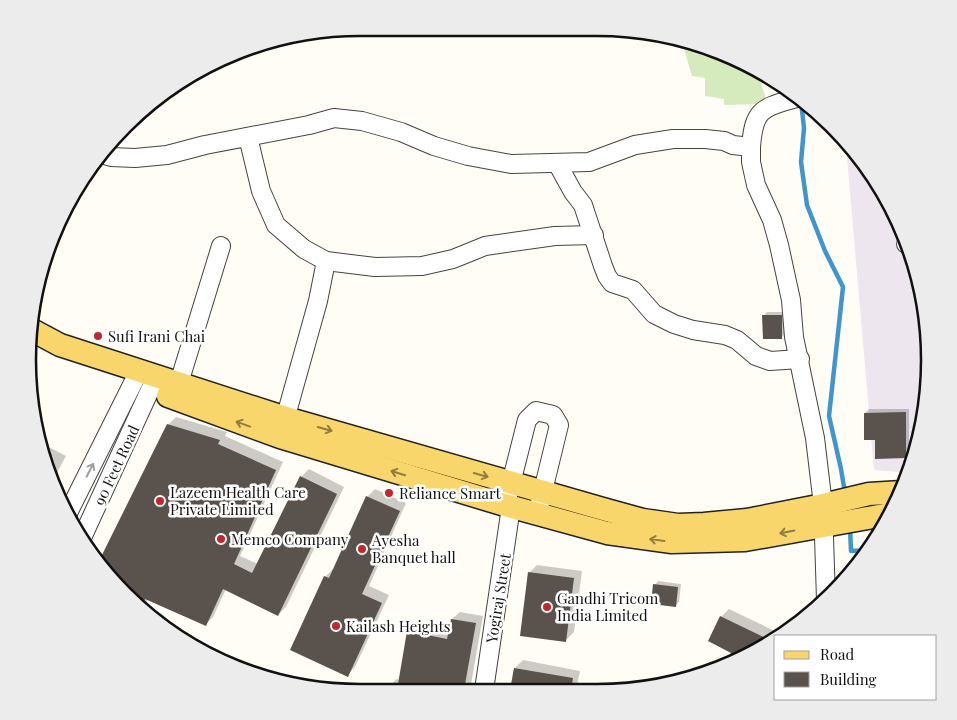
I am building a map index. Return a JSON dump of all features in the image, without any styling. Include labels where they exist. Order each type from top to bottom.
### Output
[{"type":"main road","points":[[38,333],[60,345],[145,380],[508,506],[607,533],[672,542],[705,533]]},
{"type":"main road","points":[[37,349],[54,357],[145,380]]},
{"type":"main road","points":[[283,427],[511,483],[644,520],[678,525],[705,533],[745,540],[827,514],[868,494],[892,493]]},
{"type":"main road","points":[[827,514],[866,517],[881,515]]},
{"type":"street","points":[[789,100],[766,107],[759,113],[752,132],[752,162],[756,185],[772,220],[779,245],[790,300],[794,337],[815,438],[827,514],[826,589]]},
{"type":"street","points":[[109,157],[135,158],[167,155],[205,145],[248,138],[334,118],[362,122],[401,132],[434,146],[468,156],[510,164],[589,162],[635,145],[673,139],[705,139],[751,147]]},
{"type":"street","points":[[248,138],[262,191],[276,225],[304,249],[326,261],[375,267],[422,266],[453,260],[485,246],[555,236],[594,235]]},
{"type":"street","points":[[557,162],[573,192],[583,205],[607,276],[612,283],[633,290],[648,308],[662,319],[693,330],[725,335],[737,340],[756,356],[770,361],[800,359]]},
{"type":"street","points":[[176,391],[220,246]]},
{"type":"street","points":[[283,427],[318,301],[326,261]]},
{"type":"street","name":"90 Feet Road","points":[[72,506],[145,380]]},
{"type":"street","name":"90 Feet Road","points":[[85,530],[145,380]]},
{"type":"street","name":"Yogiraj Street","points":[[485,684],[511,483],[527,420],[536,411],[552,415],[559,425],[542,492]]},
{"type":"street","points":[[537,514],[542,492]]},
{"type":"shaded area","points":[[847,155],[877,198],[904,256],[915,297],[920,339],[921,360],[918,402],[915,423],[904,464],[901,472],[874,470]]},
{"type":"green space","points":[[684,48],[721,61],[760,81],[767,102],[724,105],[724,99],[705,96],[705,78],[692,76]]},
{"type":"building","points":[[762,315],[782,315],[782,339],[763,339]]},
{"type":"building","points":[[906,412],[906,458],[875,459],[875,440],[864,440],[864,413]]},
{"type":"building","points":[[167,424],[220,440],[218,444],[276,470],[234,564],[252,573],[300,476],[337,494],[278,616],[223,589],[206,626],[145,599],[144,601],[131,589],[102,555]]},
{"type":"building","name":"Kailash Heights","points":[[366,496],[400,511],[362,594],[382,603],[348,677],[290,650],[324,576],[329,578]]},
{"type":"building","name":"Gandhi Tricom India Limited","points":[[528,572],[574,578],[566,642],[520,636]]},
{"type":"building","points":[[653,584],[678,587],[676,607],[651,604]]},
{"type":"building","points":[[720,616],[764,637],[730,655],[731,653],[708,641]]},
{"type":"building","points":[[451,619],[476,623],[465,684],[398,684],[407,631],[447,639]]},
{"type":"building","points":[[514,668],[573,678],[572,684],[511,684]]},
{"type":"waterway","points":[[802,110],[804,128],[801,162],[807,205],[825,251],[843,287],[829,416],[845,493]]},
{"type":"waterway","points":[[850,528],[851,551],[859,551]]},
{"type":"place","name":"Sufi Irani Chai","points":[[98,336]]},
{"type":"place","name":"Reliance Smart","points":[[389,493]]},
{"type":"place","name":"Lazeem Health Care Private Limited","points":[[160,501]]},
{"type":"place","name":"Memco Company","points":[[221,539]]},
{"type":"place","name":"Ayesha Banquet hall","points":[[362,549]]},
{"type":"place","name":"Gandhi Tricom India Limited","points":[[547,607]]},
{"type":"place","name":"Kailash Heights","points":[[336,626]]}]
